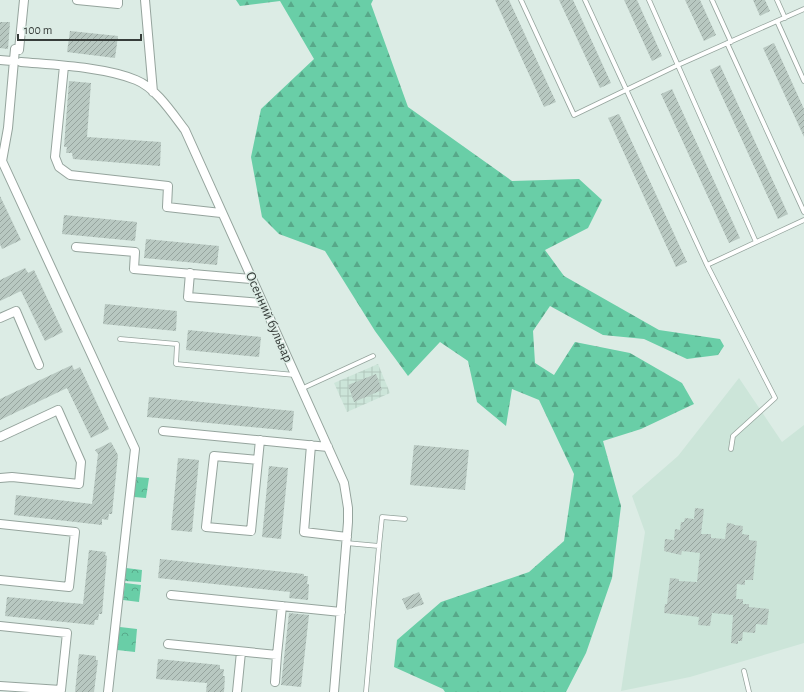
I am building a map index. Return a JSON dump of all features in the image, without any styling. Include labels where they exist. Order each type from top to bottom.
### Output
[{"type":"street","points":[[24,0],[19,50],[15,49],[8,128],[2,161],[135,449],[108,692]]},
{"type":"street","points":[[77,0],[118,4],[118,0]]},
{"type":"street","points":[[146,0],[153,92]]},
{"type":"street","points":[[0,60],[12,61]]},
{"type":"street","name":"Осенний бульвар","points":[[21,62],[107,72],[137,80],[153,92],[170,110],[185,130],[344,482],[348,508],[347,540],[334,692]]},
{"type":"street","points":[[64,66],[55,157],[59,167],[70,175],[168,186],[168,206],[221,212]]},
{"type":"street","points":[[76,248],[135,252],[134,269],[251,278]]},
{"type":"street","points":[[190,273],[188,297],[262,303]]},
{"type":"street","points":[[0,318],[16,311],[39,365]]},
{"type":"street","points":[[0,437],[58,410],[81,462],[79,484],[12,477],[0,478]]},
{"type":"street","points":[[162,431],[328,447]]},
{"type":"street","points":[[258,460],[214,456],[206,527],[251,531],[260,440]]},
{"type":"street","points":[[311,446],[304,532],[347,540]]},
{"type":"street","points":[[0,524],[75,532],[69,587],[0,580]]},
{"type":"street","points":[[171,595],[341,612]]},
{"type":"street","points":[[275,682],[282,606]]},
{"type":"street","points":[[0,626],[67,633],[61,690],[0,686]]},
{"type":"street","points":[[168,644],[277,655]]},
{"type":"street","points":[[237,692],[241,652]]},
{"type":"lane","points":[[521,0],[574,115],[678,65],[804,9]]},
{"type":"lane","points":[[585,0],[707,265],[775,398],[733,436],[731,449]]},
{"type":"lane","points":[[649,0],[756,242]]},
{"type":"lane","points":[[712,0],[729,43],[804,212]]},
{"type":"lane","points":[[777,0],[785,18]]},
{"type":"lane","points":[[777,21],[804,80]]},
{"type":"lane","points":[[707,265],[804,220]]},
{"type":"lane","points":[[120,339],[177,344],[176,364],[295,375]]},
{"type":"lane","points":[[301,388],[373,356]]},
{"type":"lane","points":[[366,692],[382,517],[405,519]]},
{"type":"lane","points":[[347,540],[379,546]]},
{"type":"lane","points":[[744,671],[749,692]]},
{"type":"shaded area","points":[[378,364],[390,393],[347,412],[334,383]]},
{"type":"shaded area","points":[[739,378],[782,442],[804,425],[804,643],[690,677],[621,691],[645,532],[632,496],[678,456]]},
{"type":"green space","points":[[236,0],[373,0],[371,4],[408,107],[512,181],[579,179],[602,200],[588,228],[545,250],[564,276],[659,330],[720,339],[724,346],[718,355],[687,359],[644,339],[603,335],[550,306],[533,331],[535,363],[554,375],[575,342],[630,353],[682,383],[694,404],[641,429],[603,441],[621,506],[612,578],[586,653],[566,692],[445,692],[443,689],[394,667],[397,640],[441,602],[529,572],[564,541],[574,474],[539,400],[512,389],[506,426],[477,402],[468,361],[440,342],[408,376],[375,331],[325,251],[279,234],[262,217],[251,157],[261,109],[314,59],[280,1],[240,6]]},
{"type":"green space","points":[[136,477],[149,478],[146,498],[134,497]]},
{"type":"green space","points":[[126,568],[142,570],[141,582],[125,581]]},
{"type":"green space","points":[[125,583],[141,585],[139,602],[123,600]]},
{"type":"green space","points":[[120,627],[137,629],[135,652],[117,650]]},
{"type":"building","points":[[495,0],[509,0],[556,102],[544,107]]},
{"type":"building","points":[[559,0],[573,0],[611,83],[600,88]]},
{"type":"building","points":[[624,0],[637,0],[662,56],[652,61]]},
{"type":"building","points":[[685,0],[700,0],[716,35],[704,41]]},
{"type":"building","points":[[753,0],[765,0],[770,11],[760,16]]},
{"type":"building","points":[[0,22],[10,22],[8,49],[0,48]]},
{"type":"building","points":[[70,31],[118,36],[115,58],[67,52]]},
{"type":"building","points":[[774,43],[804,109],[804,137],[763,48]]},
{"type":"building","points":[[720,65],[788,214],[778,219],[710,70]]},
{"type":"building","points":[[69,81],[91,83],[87,137],[161,142],[160,166],[73,159],[72,153],[66,153],[67,147],[64,147]]},
{"type":"building","points":[[672,89],[740,238],[729,243],[661,94]]},
{"type":"building","points":[[619,114],[687,262],[676,267],[608,118]]},
{"type":"building","points":[[0,196],[21,240],[2,249],[0,244]]},
{"type":"building","points":[[64,215],[137,222],[135,241],[62,234]]},
{"type":"building","points":[[146,239],[219,246],[217,265],[144,258]]},
{"type":"building","points":[[25,268],[28,273],[34,270],[63,332],[45,341],[21,291],[0,301],[0,280]]},
{"type":"building","points":[[105,304],[177,311],[176,331],[103,324]]},
{"type":"building","points":[[188,330],[261,337],[259,357],[186,350]]},
{"type":"building","points":[[72,365],[74,370],[80,367],[109,429],[91,438],[67,388],[0,420],[0,399]]},
{"type":"building","points":[[376,374],[382,390],[354,402],[348,385]]},
{"type":"building","points":[[149,397],[294,411],[292,431],[147,417]]},
{"type":"building","points":[[111,442],[118,455],[112,514],[109,514],[108,520],[102,519],[102,525],[14,515],[16,495],[92,504],[98,454],[95,450]]},
{"type":"building","points":[[414,445],[469,450],[465,490],[410,485]]},
{"type":"building","points":[[178,458],[199,460],[192,532],[171,530]]},
{"type":"building","points":[[269,466],[288,468],[281,539],[262,537]]},
{"type":"building","points":[[695,508],[704,509],[701,534],[711,534],[711,538],[725,539],[727,523],[743,526],[742,534],[749,535],[749,540],[757,541],[753,580],[745,580],[745,585],[737,584],[736,599],[743,599],[743,604],[749,604],[749,607],[769,609],[767,625],[756,624],[755,633],[743,632],[742,641],[738,641],[738,644],[731,643],[733,615],[712,613],[710,626],[698,625],[699,617],[664,613],[665,604],[667,604],[670,578],[679,579],[679,581],[697,582],[700,553],[682,551],[681,555],[664,551],[665,539],[674,540],[675,529],[680,530],[681,522],[684,522],[685,518],[694,519]]},
{"type":"building","points":[[89,550],[106,552],[105,555],[107,556],[102,614],[99,614],[98,620],[95,620],[94,625],[5,616],[7,597],[83,604]]},
{"type":"building","points":[[160,559],[304,574],[304,576],[308,576],[308,600],[289,598],[290,592],[158,578]]},
{"type":"building","points":[[419,592],[424,604],[407,610],[402,599]]},
{"type":"building","points":[[289,613],[309,615],[301,687],[281,685]]},
{"type":"building","points":[[79,654],[96,656],[96,660],[98,660],[94,692],[75,692]]},
{"type":"building","points":[[158,659],[220,665],[220,669],[224,669],[224,692],[206,692],[207,683],[156,679]]}]
